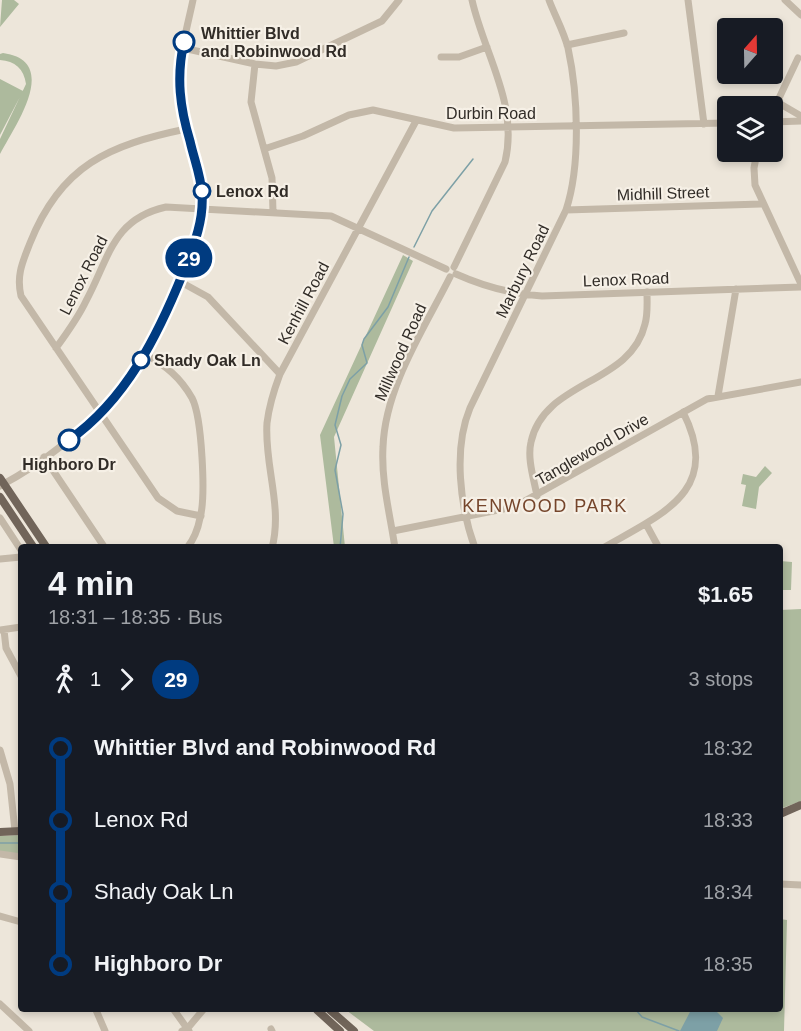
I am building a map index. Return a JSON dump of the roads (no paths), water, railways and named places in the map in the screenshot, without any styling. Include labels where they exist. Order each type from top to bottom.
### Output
[{"type":"main road","points":[[1,482],[43,544]]},
{"type":"main road","points":[[0,497],[31,544]]},
{"type":"main road","points":[[783,813],[801,805]]},
{"type":"main road","points":[[0,832],[18,831]]},
{"type":"main road","points":[[319,1012],[340,1031]]},
{"type":"main road","points":[[332,1012],[354,1031]]},
{"type":"street","points":[[1,482],[73,437],[99,413],[128,379],[145,354],[197,237],[202,208],[201,180],[186,129],[179,88],[183,48],[193,0]]},
{"type":"street","points":[[183,48],[255,64],[276,66],[296,62],[382,21],[399,0]]},
{"type":"street","name":"Millwood Road","points":[[395,544],[384,478],[383,447],[387,416],[396,387],[505,162],[508,147],[503,91],[472,0]]},
{"type":"street","name":"Marbury Road","points":[[474,544],[459,460],[462,433],[470,408],[566,210],[574,179],[573,76],[567,45],[549,0]]},
{"type":"street","points":[[688,0],[704,124]]},
{"type":"street","points":[[785,0],[801,15]]},
{"type":"street","points":[[567,45],[624,33]]},
{"type":"street","points":[[441,57],[459,57],[487,47]]},
{"type":"street","points":[[780,96],[798,58]]},
{"type":"street","points":[[255,64],[251,102],[272,178],[273,212]]},
{"type":"street","points":[[783,106],[801,116]]},
{"type":"street","name":"Durbin Road","points":[[264,149],[361,112],[385,111],[416,121],[454,129],[717,123]]},
{"type":"street","name":"Kenhill Road","points":[[273,544],[276,520],[267,423],[272,395],[280,374],[416,121]]},
{"type":"street","points":[[783,122],[801,121]]},
{"type":"street","points":[[186,129],[141,138],[115,148],[79,171],[54,196],[46,209],[20,269],[18,286],[21,296],[158,498],[177,511],[201,516]]},
{"type":"street","points":[[755,162],[755,185],[761,204],[789,253],[801,285]]},
{"type":"street","name":"Midhill Street","points":[[566,210],[761,204]]},
{"type":"street","name":"Lenox Road","points":[[56,348],[78,317],[113,243],[123,229],[151,211],[166,207],[331,216],[485,287],[526,295],[801,285]]},
{"type":"street","points":[[179,281],[208,297],[280,374]]},
{"type":"street","points":[[718,396],[736,289]]},
{"type":"street","points":[[537,496],[530,453],[537,423],[559,400],[626,358],[641,337],[645,325],[647,292]]},
{"type":"street","points":[[145,354],[174,373],[194,401],[200,432],[201,516],[189,544]]},
{"type":"street","name":"Tanglewood Drive","points":[[393,531],[500,511],[537,496],[683,412],[718,396],[801,382]]},
{"type":"street","points":[[610,544],[677,503],[693,476],[697,453],[695,438],[683,412]]},
{"type":"street","points":[[44,457],[102,544]]},
{"type":"street","points":[[0,519],[18,546]]},
{"type":"street","points":[[646,524],[657,544]]},
{"type":"street","points":[[0,559],[18,557]]},
{"type":"street","points":[[18,627],[2,630],[6,648],[18,670]]},
{"type":"street","points":[[0,750],[10,784],[18,831]]},
{"type":"street","points":[[0,854],[18,857]]},
{"type":"street","points":[[783,884],[801,885]]},
{"type":"street","points":[[0,916],[18,921]]},
{"type":"street","points":[[0,1004],[29,1031]]},
{"type":"street","points":[[97,1012],[105,1031]]},
{"type":"street","points":[[175,1012],[186,1030],[201,1012]]},
{"type":"water","points":[[690,1012],[717,1012],[723,1018],[717,1031],[680,1031]]},
{"type":"waterway","points":[[414,247],[432,211],[473,159]]},
{"type":"waterway","points":[[340,544],[343,514],[335,470],[341,445],[335,425],[342,396],[350,379],[367,363],[362,345],[364,339],[388,307],[409,257]]},
{"type":"waterway","points":[[0,843],[18,843]]},
{"type":"waterway","points":[[638,1012],[642,1017],[679,1031]]},
{"type":"place","name":"Whittier Blvd and Robinwood Rd","points":[[184,42]]},
{"type":"place","name":"Lenox Rd","points":[[202,191]]},
{"type":"place","name":"Shady Oak Ln","points":[[141,360]]},
{"type":"place","name":"Highboro Dr","points":[[69,440]]},
{"type":"district","name":"KENWOOD PARK","points":[[545,506]]}]
